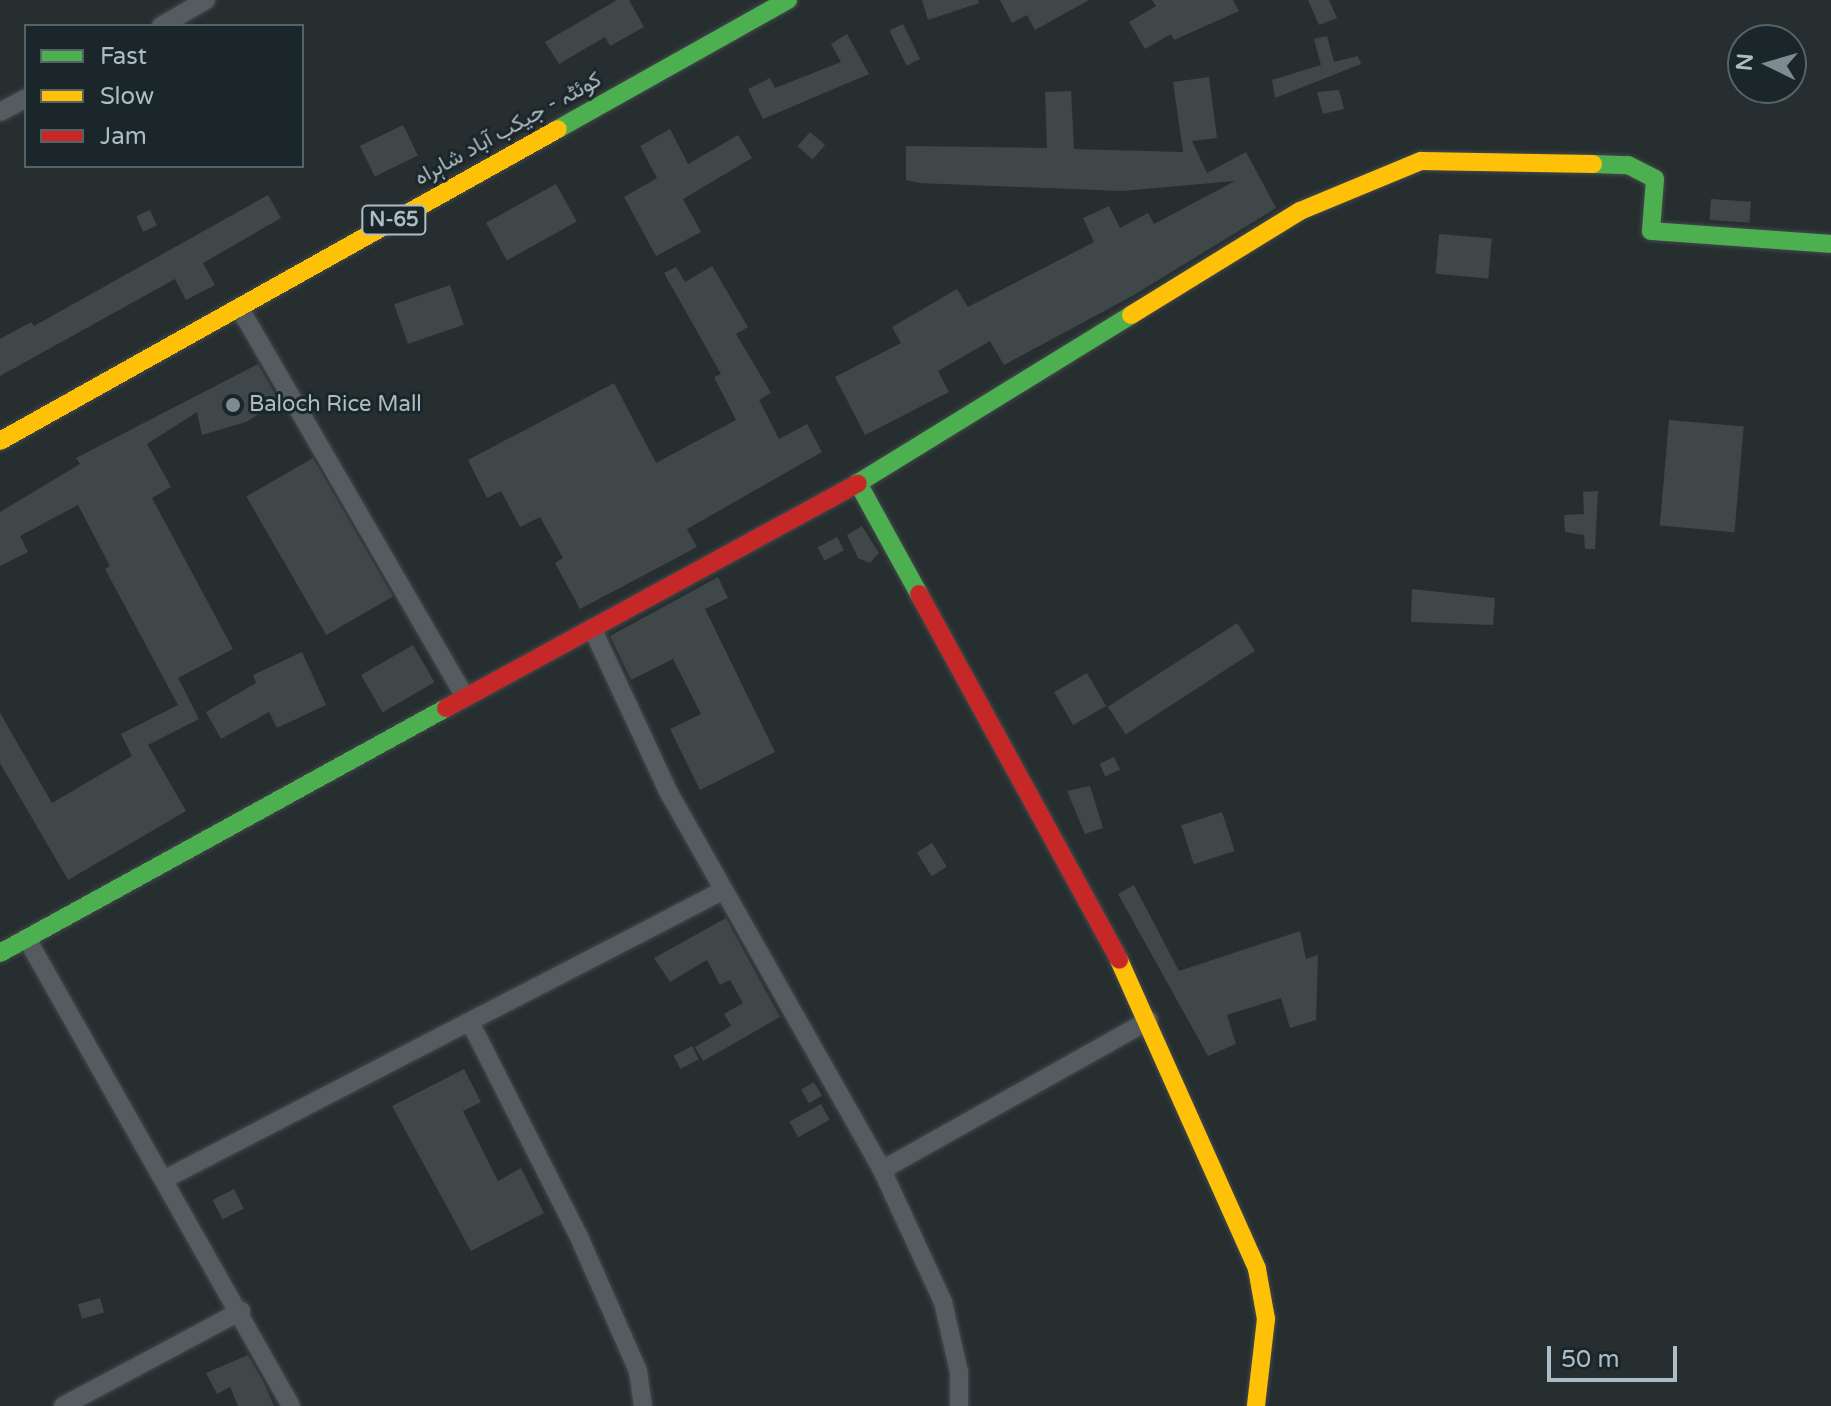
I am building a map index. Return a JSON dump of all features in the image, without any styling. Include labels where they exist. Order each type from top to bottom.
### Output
[{"type":"main road","name":"کوئٹہ - جیکب آباد شاہراہ","points":[[0,441],[788,0]]},
{"type":"main road","points":[[0,953],[858,483],[1300,211],[1421,161],[1628,165],[1655,179],[1651,231],[1831,244]]},
{"type":"main road","points":[[858,483],[1149,1020],[1257,1269],[1266,1319],[1256,1406]]},
{"type":"street","points":[[164,24],[206,0]]},
{"type":"street","points":[[0,112],[24,99]]},
{"type":"street","points":[[239,307],[465,697]]},
{"type":"street","points":[[592,628],[669,793],[882,1170],[943,1302],[959,1372],[959,1406]]},
{"type":"street","points":[[165,1179],[724,890]]},
{"type":"street","points":[[27,939],[241,1311],[291,1406]]},
{"type":"street","points":[[882,1170],[1149,1020]]},
{"type":"street","points":[[470,1022],[579,1237],[638,1371],[643,1406]]},
{"type":"street","points":[[63,1406],[241,1311]]},
{"type":"building","points":[[617,0],[629,0],[644,27],[610,46],[605,37],[559,64],[545,42]]},
{"type":"building","points":[[922,0],[978,0],[979,3],[928,20]]},
{"type":"building","points":[[1000,0],[1089,0],[1035,30],[1027,15],[1012,23]]},
{"type":"building","points":[[1152,0],[1233,0],[1239,11],[1174,40],[1171,34],[1145,49],[1129,22],[1156,6]]},
{"type":"building","points":[[1308,0],[1329,0],[1337,18],[1319,25]]},
{"type":"building","points":[[903,24],[920,59],[907,66],[890,31]]},
{"type":"building","points":[[847,34],[869,74],[763,119],[748,89],[770,78],[775,88],[841,62],[831,44]]},
{"type":"building","points":[[1327,36],[1334,62],[1358,56],[1361,64],[1275,98],[1272,80],[1321,65],[1314,39]]},
{"type":"building","points":[[1209,77],[1217,138],[1192,141],[1207,173],[1246,152],[1276,208],[1134,295],[1004,365],[990,341],[938,371],[949,392],[865,435],[835,377],[901,343],[892,327],[957,289],[968,307],[1094,242],[1083,218],[1109,206],[1120,228],[1148,213],[1154,224],[1235,181],[1122,191],[919,183],[906,180],[906,146],[1047,148],[1045,92],[1071,91],[1074,149],[1183,152],[1173,82]]},
{"type":"building","points":[[1339,90],[1344,109],[1323,114],[1317,92]]},
{"type":"building","points":[[403,125],[418,156],[375,177],[360,146]]},
{"type":"building","points":[[670,129],[688,164],[738,135],[752,158],[683,199],[701,232],[656,256],[624,197],[657,178],[640,146]]},
{"type":"building","points":[[810,132],[825,145],[813,159],[798,146]]},
{"type":"building","points":[[556,184],[577,222],[507,260],[486,223]]},
{"type":"building","points":[[268,195],[281,218],[203,263],[215,285],[186,300],[175,279],[0,376],[0,339],[31,322],[34,326]]},
{"type":"building","points":[[1711,199],[1751,202],[1749,223],[1710,220]]},
{"type":"building","points":[[150,210],[157,226],[143,232],[136,216]]},
{"type":"building","points":[[1439,234],[1492,239],[1488,278],[1436,274]]},
{"type":"building","points":[[712,266],[748,327],[736,334],[771,393],[759,400],[779,439],[807,424],[822,452],[687,529],[697,547],[580,609],[555,563],[563,558],[540,517],[520,527],[501,491],[487,498],[468,460],[614,383],[656,463],[736,420],[714,377],[721,374],[664,273],[676,267],[685,282]]},
{"type":"building","points":[[450,285],[464,325],[408,344],[394,304]]},
{"type":"building","points":[[258,364],[279,401],[246,422],[202,435],[197,412],[147,444],[171,487],[152,498],[233,649],[178,678],[199,719],[148,745],[186,811],[68,880],[0,763],[0,713],[52,803],[132,756],[121,734],[178,705],[105,569],[110,566],[78,505],[20,536],[28,552],[0,566],[0,512],[80,464],[76,458]]},
{"type":"building","points":[[1669,420],[1744,427],[1734,532],[1660,526]]},
{"type":"building","points":[[313,458],[393,597],[326,635],[246,497]]},
{"type":"building","points":[[1598,491],[1595,549],[1585,549],[1584,535],[1565,532],[1564,515],[1584,514],[1583,492]]},
{"type":"building","points":[[862,526],[879,553],[870,563],[858,558],[847,535]]},
{"type":"building","points":[[837,537],[844,550],[825,561],[818,547]]},
{"type":"building","points":[[718,577],[728,598],[705,609],[775,752],[700,790],[670,729],[701,714],[673,659],[631,680],[610,636]]},
{"type":"building","points":[[1412,589],[1495,598],[1493,625],[1411,622]]},
{"type":"building","points":[[1237,623],[1255,651],[1126,735],[1108,707]]},
{"type":"building","points":[[413,645],[435,682],[383,712],[361,675]]},
{"type":"building","points":[[302,652],[326,705],[277,728],[269,712],[221,739],[206,712],[256,683],[253,675]]},
{"type":"building","points":[[1087,673],[1106,706],[1073,725],[1054,692]]},
{"type":"building","points":[[1114,757],[1120,770],[1105,776],[1099,764]]},
{"type":"building","points":[[1090,786],[1103,828],[1085,834],[1067,791]]},
{"type":"building","points":[[1222,812],[1235,851],[1194,864],[1181,825]]},
{"type":"building","points":[[932,843],[947,867],[932,876],[917,853]]},
{"type":"building","points":[[1134,885],[1179,971],[1300,931],[1306,959],[1318,955],[1316,1020],[1290,1028],[1281,998],[1227,1015],[1236,1044],[1208,1056],[1118,894]]},
{"type":"building","points":[[726,918],[780,1017],[703,1061],[695,1047],[731,1026],[724,1014],[743,1003],[730,980],[720,985],[707,960],[670,982],[654,958]]},
{"type":"building","points":[[692,1046],[699,1059],[681,1069],[673,1056]]},
{"type":"building","points":[[464,1069],[481,1102],[463,1111],[498,1181],[521,1168],[544,1213],[471,1251],[392,1106]]},
{"type":"building","points":[[814,1082],[822,1096],[809,1103],[801,1090]]},
{"type":"building","points":[[821,1104],[830,1120],[798,1137],[790,1121]]},
{"type":"building","points":[[234,1189],[244,1209],[223,1219],[213,1200]]},
{"type":"building","points":[[100,1298],[104,1312],[82,1319],[78,1304]]},
{"type":"building","points":[[248,1355],[274,1406],[238,1406],[230,1387],[217,1394],[206,1373]]},
{"type":"traffic: fast","points":[[558,129],[788,0]]},
{"type":"traffic: fast","points":[[1593,164],[1628,165],[1655,179],[1651,231],[1831,244]]},
{"type":"traffic: fast","points":[[919,594],[858,483],[1131,315]]},
{"type":"traffic: fast","points":[[0,953],[446,708]]},
{"type":"traffic: slow","points":[[0,441],[558,129]]},
{"type":"traffic: slow","points":[[1131,315],[1300,211],[1421,161],[1593,164]]},
{"type":"traffic: slow","points":[[1119,960],[1257,1269],[1266,1319],[1256,1406]]},
{"type":"traffic: jam","points":[[446,708],[858,483]]},
{"type":"traffic: jam","points":[[919,594],[1119,960]]},
{"type":"place","name":"Baloch Rice Mall","points":[[233,405]]}]
